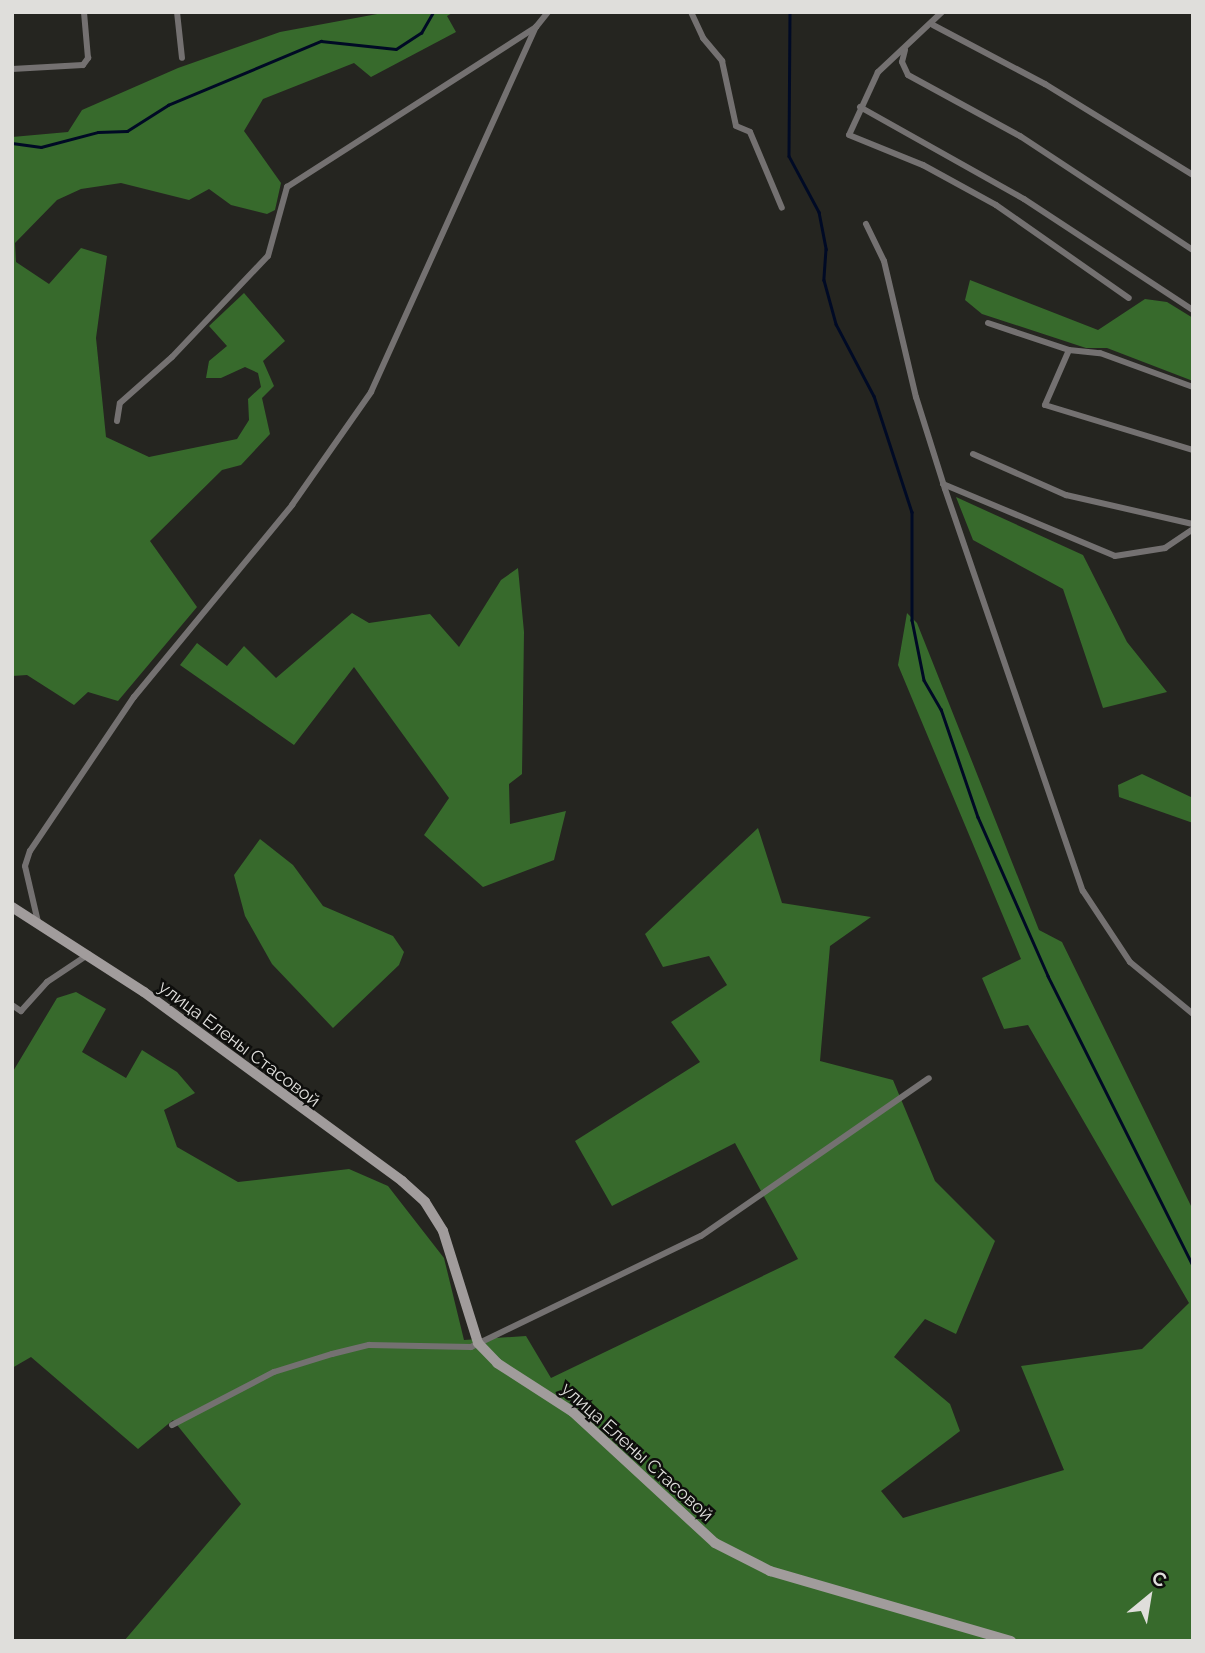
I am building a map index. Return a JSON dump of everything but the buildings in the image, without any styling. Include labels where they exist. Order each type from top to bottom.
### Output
[{"type":"main road","name":"улица Елены Стасовой","points":[[12,907],[89,954],[402,1181],[425,1202],[452,1254],[478,1343],[497,1363],[573,1412],[715,1543],[770,1571],[1011,1641]]},
{"type":"street","points":[[12,69],[83,65],[88,58],[84,12]]},
{"type":"street","points":[[177,12],[182,58]]},
{"type":"street","points":[[38,922],[25,866],[30,851],[134,697],[292,505],[371,392],[536,27],[548,12]]},
{"type":"street","points":[[691,12],[703,38],[722,61],[736,126],[750,132],[782,208]]},
{"type":"street","points":[[942,12],[933,25],[905,50],[887,59],[860,107],[849,135],[854,140],[923,165],[996,205],[1129,298]]},
{"type":"street","points":[[933,25],[1045,84],[1193,175]]},
{"type":"street","points":[[117,421],[120,403],[172,357],[268,256],[282,219],[287,187],[536,27]]},
{"type":"street","points":[[905,50],[902,62],[908,75],[1020,136],[1193,250]]},
{"type":"street","points":[[860,107],[1024,199],[1193,310]]},
{"type":"street","points":[[866,224],[884,261],[916,397],[943,484],[1083,891],[1130,961],[1193,1014]]},
{"type":"street","points":[[988,323],[1069,350],[1100,353],[1193,387]]},
{"type":"street","points":[[1069,350],[1045,405],[1193,450]]},
{"type":"street","points":[[973,453],[1066,495],[1193,527]]},
{"type":"street","points":[[943,484],[1115,556],[1166,548],[1193,527]]},
{"type":"street","points":[[12,1005],[21,1011],[47,982],[89,954]]},
{"type":"street","points":[[172,1425],[274,1372],[332,1354],[369,1345],[478,1343],[701,1236],[929,1078]]},
{"type":"green space","points":[[388,12],[454,12],[447,16],[456,32],[371,77],[354,63],[263,99],[244,131],[281,183],[275,210],[267,214],[231,205],[209,189],[189,200],[121,183],[81,189],[57,200],[15,243],[16,262],[49,284],[81,248],[107,256],[96,338],[106,437],[149,457],[237,439],[249,420],[248,399],[261,387],[258,373],[245,367],[221,378],[206,378],[209,361],[227,346],[209,326],[244,293],[285,341],[263,361],[274,386],[262,398],[270,434],[241,465],[222,470],[150,541],[197,607],[118,701],[88,692],[74,705],[27,675],[12,676],[12,137],[68,132],[82,110],[178,68],[280,32]]},
{"type":"green space","points":[[970,280],[1098,330],[1145,299],[1167,302],[1193,318],[1193,381],[1107,348],[1086,348],[982,314],[965,300]]},
{"type":"green space","points":[[956,497],[1083,555],[1127,642],[1167,692],[1103,708],[1063,589],[973,540]]},
{"type":"green space","points":[[518,568],[524,632],[522,774],[509,784],[510,824],[566,811],[554,860],[483,887],[424,835],[449,798],[354,667],[294,745],[180,665],[197,643],[227,666],[244,646],[276,678],[352,613],[369,623],[430,614],[459,647],[501,580]]},
{"type":"green space","points":[[907,613],[917,623],[1039,930],[1062,942],[1193,1210],[1193,1641],[124,1641],[241,1504],[173,1420],[138,1449],[31,1357],[12,1368],[12,1073],[57,998],[76,992],[106,1009],[82,1052],[126,1078],[142,1050],[177,1072],[195,1093],[164,1110],[177,1147],[238,1182],[349,1169],[388,1186],[444,1258],[464,1340],[526,1336],[551,1378],[798,1259],[735,1143],[612,1206],[575,1141],[700,1062],[671,1022],[727,985],[709,956],[663,967],[645,934],[758,828],[782,903],[871,917],[830,946],[820,1061],[893,1080],[935,1181],[995,1241],[956,1334],[925,1319],[894,1357],[950,1404],[960,1431],[881,1491],[903,1518],[1064,1470],[1021,1366],[1142,1349],[1189,1303],[1028,1025],[1004,1029],[982,978],[1021,959],[898,665]]},
{"type":"green space","points":[[1142,774],[1193,798],[1193,823],[1119,797],[1118,785]]},
{"type":"green space","points":[[260,839],[293,865],[323,906],[393,936],[404,952],[399,965],[333,1028],[272,964],[245,916],[234,875]]},
{"type":"waterway","points":[[12,143],[41,147],[98,132],[127,131],[168,105],[321,41],[396,49],[421,33],[433,12]]},
{"type":"waterway","points":[[790,12],[789,156],[819,212],[826,249],[824,280],[836,324],[874,396],[912,512],[912,620],[924,680],[941,709],[978,817],[1048,976],[1193,1265]]}]
